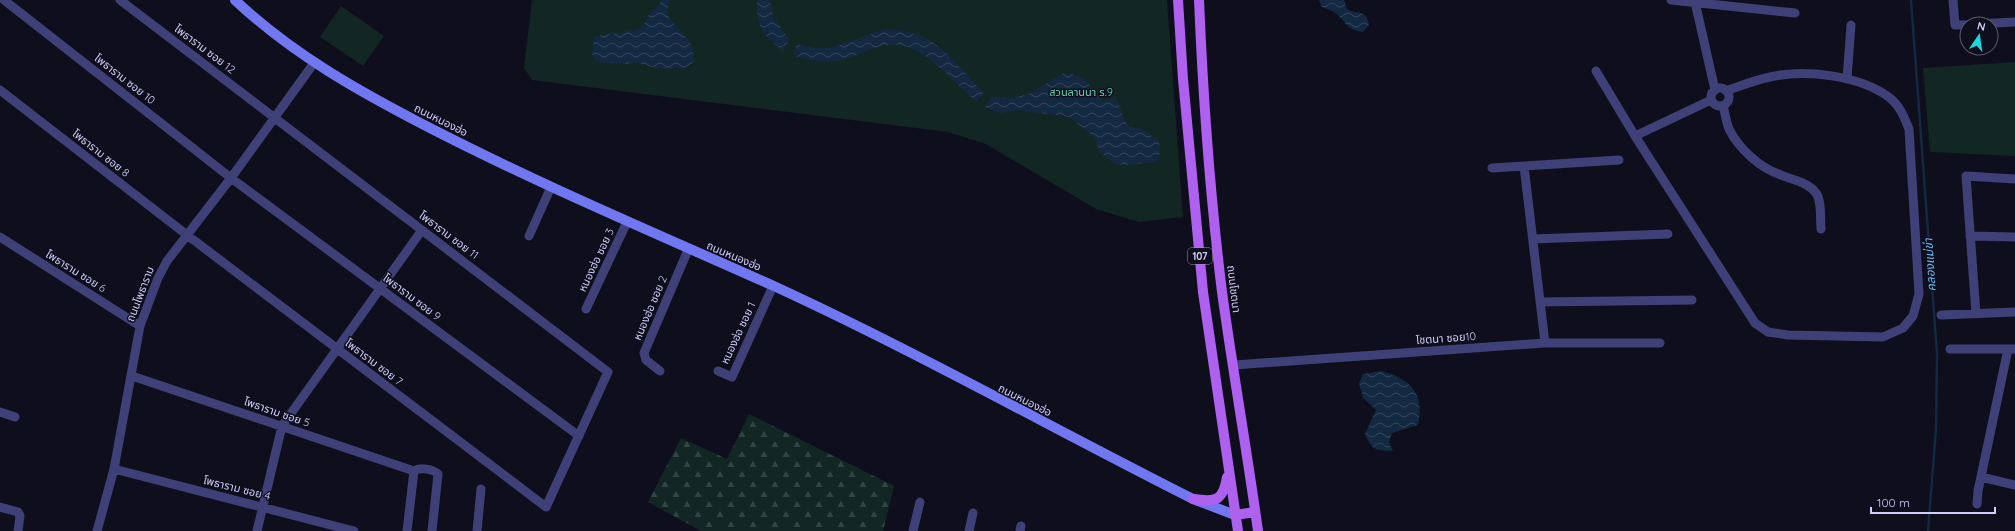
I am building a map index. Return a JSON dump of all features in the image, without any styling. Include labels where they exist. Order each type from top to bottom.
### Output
[{"type":"main road","name":"ถนนหนองฮ่อ","points":[[235,0],[282,40],[314,63],[392,108],[490,159],[688,250],[773,286],[847,321],[1193,499],[1236,515]]},
{"type":"main road","name":"107","points":[[1178,0],[1182,79],[1203,292],[1238,531]]},
{"type":"main road","name":"ถนนโชตนา","points":[[1199,0],[1207,133],[1222,290],[1258,531]]},
{"type":"main road","points":[[1203,292],[1222,290]]},
{"type":"main road","points":[[1193,499],[1211,501],[1220,497],[1225,488],[1228,470]]},
{"type":"main road","points":[[1236,515],[1255,512]]},
{"type":"street","name":"โพธาราม ซอย 10","points":[[4,0],[231,178]]},
{"type":"street","name":"โพธาราม ซอย 12","points":[[120,0],[275,117]]},
{"type":"street","points":[[1671,0],[1795,13]]},
{"type":"street","points":[[1953,0],[1955,25],[1959,25]]},
{"type":"street","points":[[1695,2],[1715,90]]},
{"type":"street","points":[[1999,23],[2015,22]]},
{"type":"street","points":[[1847,79],[1851,26]]},
{"type":"street","name":"ถนนโพธาราม","points":[[97,531],[114,469],[140,326],[162,270],[186,235],[231,178],[314,63]]},
{"type":"street","points":[[1596,71],[1635,136],[1755,323],[1768,332],[1788,334],[1883,337],[1903,328],[1913,316],[1919,294],[1909,129],[1902,111],[1890,98],[1863,84],[1847,79],[1806,74],[1770,77],[1726,91],[1721,88],[1715,90],[1711,94],[1711,100],[1714,104],[1723,106]]},
{"type":"street","name":"โพธาราม ซอย 8","points":[[0,90],[186,235]]},
{"type":"street","points":[[1723,106],[1728,100],[1726,91]]},
{"type":"street","points":[[1635,136],[1711,100]]},
{"type":"street","points":[[1723,106],[1728,128],[1738,144],[1753,158],[1771,171],[1798,181],[1816,192],[1818,199],[1820,229]]},
{"type":"street","name":"โพธาราม ซอย 11","points":[[275,117],[608,372],[579,436]]},
{"type":"street","points":[[1492,168],[1618,160]]},
{"type":"street","points":[[1524,166],[1545,343]]},
{"type":"street","points":[[1976,314],[1966,176],[2015,179]]},
{"type":"street","name":"โพธาราม ซอย 9","points":[[231,178],[579,436]]},
{"type":"street","points":[[529,236],[551,187]]},
{"type":"street","name":"หนองฮ่อ ซอย 3","points":[[586,309],[627,222]]},
{"type":"street","points":[[257,531],[282,426],[422,230]]},
{"type":"street","points":[[1533,239],[1668,234]]},
{"type":"street","name":"โพธาราม ซอย 7","points":[[186,235],[546,507],[579,436]]},
{"type":"street","points":[[1970,236],[2015,237]]},
{"type":"street","name":"โพธาราม ซอย 6","points":[[0,237],[140,326]]},
{"type":"street","name":"หนองฮ่อ ซอย 2","points":[[660,371],[646,360],[644,353],[688,250]]},
{"type":"street","name":"หนองฮ่อ ซอย 1","points":[[718,371],[732,377],[773,286]]},
{"type":"street","points":[[1540,302],[1692,300]]},
{"type":"street","points":[[1941,315],[2015,312]]},
{"type":"street","name":"โชตนา ซอย10","points":[[1234,366],[1545,343],[1660,343]]},
{"type":"street","points":[[1950,349],[2011,349],[1980,477],[1977,504]]},
{"type":"street","name":"โพธาราม ซอย 5","points":[[132,376],[414,471]]},
{"type":"street","points":[[0,412],[15,417]]},
{"type":"street","points":[[406,531],[414,471],[418,468],[434,470],[438,474],[432,531]]},
{"type":"street","name":"โพธาราม ซอย 4","points":[[114,469],[354,531]]},
{"type":"street","points":[[1980,477],[2015,484]]},
{"type":"street","points":[[477,531],[481,489]]},
{"type":"street","points":[[912,531],[920,502]]},
{"type":"street","points":[[0,507],[18,512],[20,516],[18,531]]},
{"type":"street","points":[[969,531],[973,513]]},
{"type":"green space","name":"สวนลานนา ร.9","points":[[532,0],[1167,0],[1183,217],[1139,222],[1096,209],[986,144],[948,132],[532,80],[524,68]]},
{"type":"green space","points":[[341,6],[384,36],[363,66],[320,37]]},
{"type":"green space","points":[[2015,62],[2015,156],[1930,152],[1923,68]]},
{"type":"green space","points":[[749,414],[894,486],[883,531],[701,531],[648,502],[681,438],[727,459]]},
{"type":"water","points":[[662,0],[669,0],[667,14],[689,41],[694,54],[694,62],[685,68],[659,69],[635,62],[626,64],[597,62],[592,54],[594,37],[639,29],[643,26],[649,15]]},
{"type":"water","points":[[757,0],[769,0],[773,17],[789,39],[784,50],[771,41],[762,30],[758,17]]},
{"type":"water","points":[[1319,0],[1344,0],[1347,9],[1364,14],[1369,25],[1363,32],[1349,27],[1334,12],[1322,7]]},
{"type":"water","points":[[885,29],[903,31],[918,35],[941,49],[984,92],[977,102],[925,56],[905,46],[882,46],[846,59],[826,62],[813,61],[793,55],[797,44],[813,48],[830,48]]},
{"type":"water","points":[[1063,73],[1072,74],[1083,79],[1103,101],[1115,97],[1124,120],[1129,127],[1142,129],[1159,141],[1160,153],[1156,162],[1127,165],[1115,164],[1100,153],[1095,138],[1070,117],[1017,110],[1001,113],[985,107],[991,97],[1014,98],[1031,93]]},
{"type":"water","points":[[1382,371],[1401,379],[1414,389],[1419,404],[1420,414],[1418,425],[1392,433],[1389,442],[1393,451],[1383,451],[1375,448],[1367,439],[1365,434],[1376,410],[1363,398],[1359,383],[1363,374]]},
{"type":"waterway","name":"คลองแม่ข่า","points":[[1911,0],[1937,354],[1936,429],[1928,531]]}]
